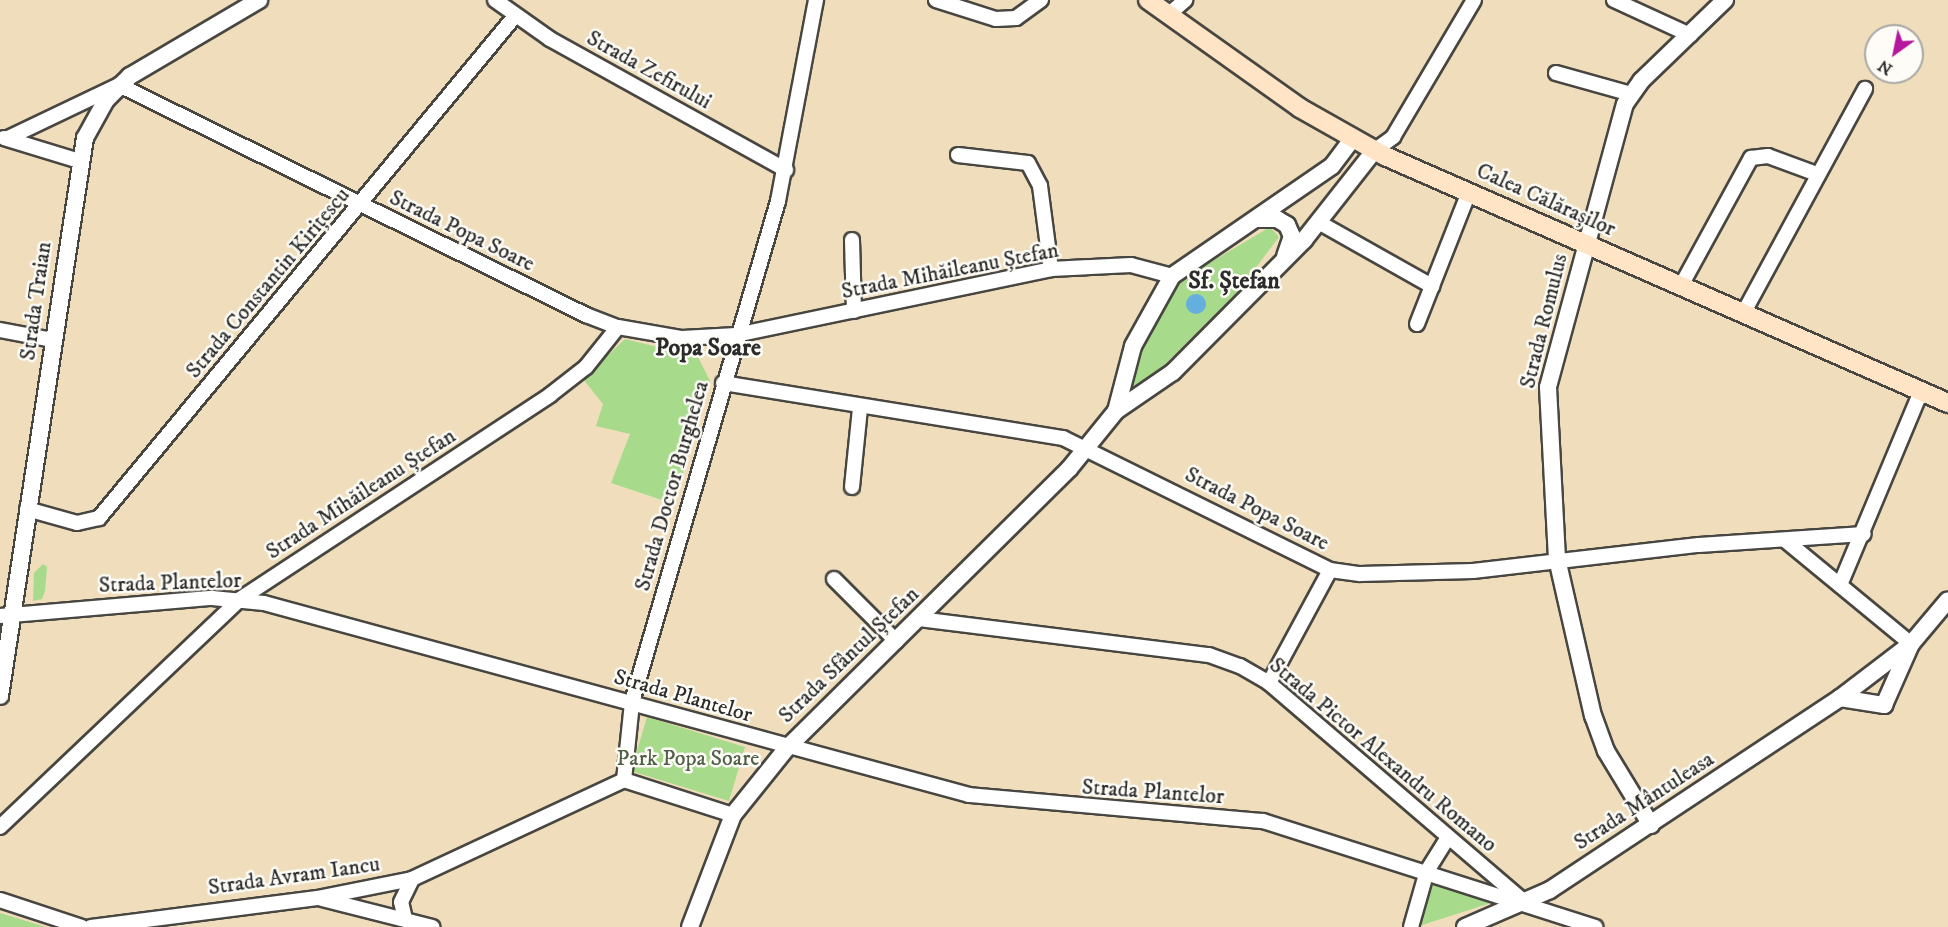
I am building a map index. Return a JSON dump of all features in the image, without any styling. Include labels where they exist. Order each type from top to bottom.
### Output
[{"type":"main road","name":"Calea Călărașilor","points":[[1148,0],[1352,140],[1948,403]]},
{"type":"street","name":"Strada Traian","points":[[0,696],[6,615],[27,509],[79,161],[97,114],[119,85],[259,0]]},
{"type":"street","name":"Strada Zefirului","points":[[495,0],[515,16],[786,170]]},
{"type":"street","name":"Strada Doctor Burghelea","points":[[624,780],[632,702],[736,335],[786,170],[816,0]]},
{"type":"street","points":[[936,0],[996,19],[1016,18],[1041,0]]},
{"type":"street","points":[[1168,15],[1185,0]]},
{"type":"street","points":[[1116,411],[1162,381],[1320,223],[1374,151],[1393,137],[1474,0]]},
{"type":"street","points":[[1614,0],[1690,35]]},
{"type":"street","name":"Strada Romulus","points":[[1651,825],[1599,735],[1557,559],[1548,387],[1619,120],[1631,94],[1725,0]]},
{"type":"street","name":"Strada Constantin Kirițescu","points":[[27,509],[77,523],[99,518],[515,16]]},
{"type":"street","points":[[1556,73],[1631,94]]},
{"type":"street","points":[[4,138],[119,85]]},
{"type":"street","name":"Strada Popa Soare","points":[[119,85],[360,205],[618,327],[682,338],[736,335]]},
{"type":"street","points":[[1744,312],[1865,89]]},
{"type":"street","points":[[4,138],[79,161]]},
{"type":"street","points":[[1116,411],[1128,361],[1145,319],[1172,276],[1332,166],[1352,140]]},
{"type":"street","points":[[958,155],[1028,164],[1040,186],[1051,269]]},
{"type":"street","points":[[1682,284],[1751,158],[1768,156],[1817,174]]},
{"type":"street","points":[[1417,324],[1469,192]]},
{"type":"street","points":[[1253,219],[1277,219],[1287,225],[1291,246],[1284,260]]},
{"type":"street","points":[[1320,223],[1432,286]]},
{"type":"street","points":[[852,240],[854,311]]},
{"type":"street","name":"Strada Mihăileanu Ștefan","points":[[736,335],[1051,269],[1131,265],[1172,276]]},
{"type":"street","name":"Strada Mihăileanu Ștefan","points":[[0,826],[240,599],[550,395],[586,367],[618,327]]},
{"type":"street","points":[[0,330],[53,340]]},
{"type":"street","points":[[1128,361],[1140,380],[1162,381]]},
{"type":"street","name":"Strada Popa Soare","points":[[723,383],[860,408],[1052,435],[1088,448],[1330,570],[1409,576],[1557,559],[1864,534]]},
{"type":"street","points":[[1840,585],[1864,534],[1921,391]]},
{"type":"street","points":[[852,487],[860,408]]},
{"type":"street","name":"Strada Sfântul Ștefan","points":[[690,927],[733,814],[786,749],[919,619],[1088,448],[1116,411]]},
{"type":"street","points":[[1785,540],[1911,644]]},
{"type":"street","points":[[1269,683],[1330,570]]},
{"type":"street","points":[[834,579],[896,641]]},
{"type":"street","name":"Strada Plantelor","points":[[6,615],[240,599],[632,702],[786,749],[992,800],[1263,821],[1527,903],[1594,927]]},
{"type":"street","name":"Strada Mântuleasa","points":[[1465,927],[1527,903],[1651,825],[1840,698],[1911,644],[1948,600]]},
{"type":"street","name":"Strada Pictor Alexandru Romano","points":[[919,619],[1209,655],[1269,683],[1527,903]]},
{"type":"street","name":"Strada Mântuleasa","points":[[1840,698],[1884,705],[1911,644]]},
{"type":"street","points":[[624,780],[733,814]]},
{"type":"street","name":"Strada Avram Iancu","points":[[92,927],[280,899],[317,898],[412,879],[624,780]]},
{"type":"street","points":[[1410,927],[1427,871],[1448,837]]},
{"type":"street","points":[[405,919],[401,902],[412,879]]},
{"type":"street","points":[[317,898],[433,927]]},
{"type":"street","points":[[0,900],[82,927]]},
{"type":"green space","points":[[1270,227],[1279,237],[1235,295],[1160,369],[1132,387],[1145,341],[1181,280]]},
{"type":"green space","points":[[625,339],[698,357],[710,381],[674,504],[611,483],[630,434],[596,426],[603,404],[583,379]]},
{"type":"green space","points":[[43,564],[47,567],[45,591],[42,599],[33,601],[34,573]]},
{"type":"green space","name":"Park Popa Soare","points":[[647,717],[745,747],[729,801],[631,771]]},
{"type":"green space","points":[[1431,881],[1497,901],[1416,927]]},
{"type":"green space","points":[[0,913],[46,927],[0,927]]},
{"type":"water","points":[[1196,294],[1203,297],[1206,304],[1203,311],[1196,314],[1189,311],[1186,304],[1189,297]]},
{"type":"district","name":"Sf. Ștefan","points":[[1234,282]]},
{"type":"district","name":"Popa Soare","points":[[708,349]]}]
